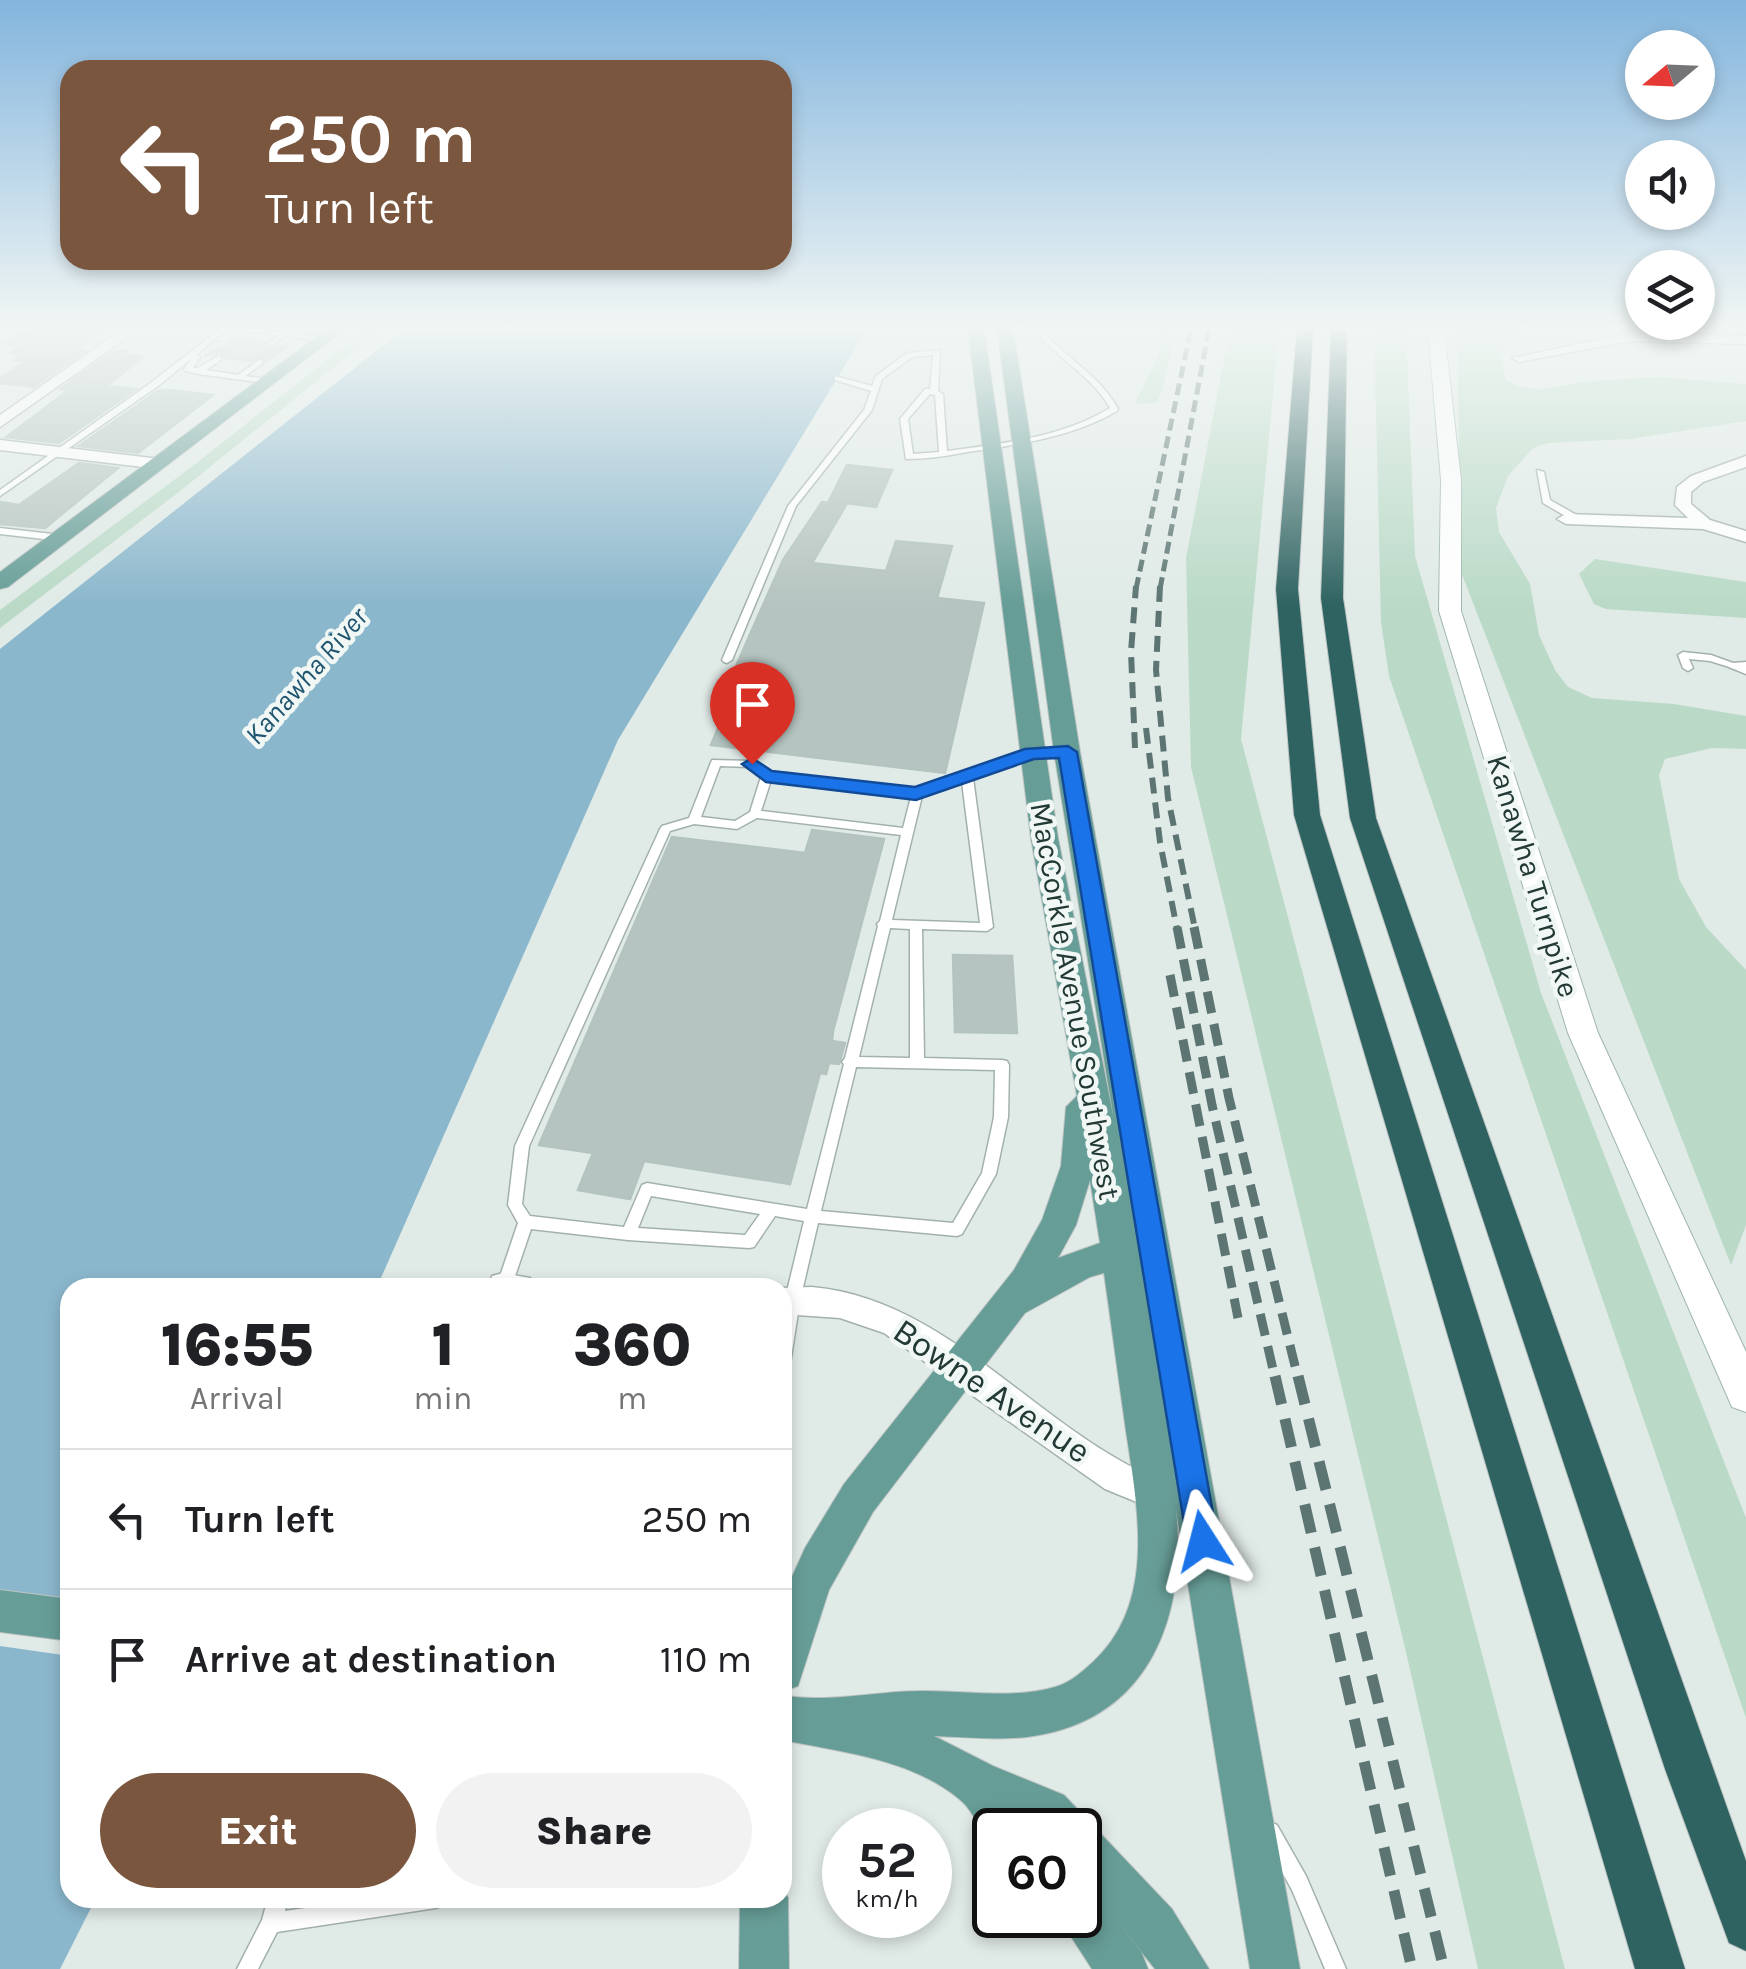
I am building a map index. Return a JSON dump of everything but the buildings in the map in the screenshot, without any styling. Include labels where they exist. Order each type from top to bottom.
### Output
[{"type":"highway","points":[[1298,421],[1287,589],[1307,816],[1660,1969]]},
{"type":"highway","points":[[1337,421],[1332,598],[1363,818],[1681,1750],[1746,1926]]},
{"type":"main road","points":[[6,573],[61,538],[217,421]]},
{"type":"main road","name":"MacCorkle Avenue Southwest","points":[[988,421],[1056,912],[1083,1039],[1118,1253],[1175,1498]]},
{"type":"main road","name":"MacCorkle Avenue Southwest","points":[[1020,421],[1068,752],[1154,1247],[1175,1498]]},
{"type":"main road","name":"Kanawha Turnpike","points":[[1445,421],[1451,480],[1450,611],[1583,1033],[1746,1394]]},
{"type":"main road","points":[[792,1633],[828,1546],[864,1492],[1012,1304],[1063,1214],[1081,1150],[1083,1039]]},
{"type":"main road","points":[[1012,1304],[1082,1263],[1154,1247]]},
{"type":"main road","points":[[793,1718],[933,1713],[1036,1716],[1098,1689],[1138,1642],[1156,1590],[1158,1562],[1175,1498]]},
{"type":"main road","points":[[1175,1498],[1243,1783],[1275,1969]]},
{"type":"main road","points":[[0,1611],[60,1619]]},
{"type":"main road","points":[[793,1718],[880,1737],[1038,1808]]},
{"type":"main road","points":[[970,1778],[992,1808]]},
{"type":"main road","points":[[1102,1868],[1154,1926],[1184,1969]]},
{"type":"main road","points":[[764,1908],[764,1969]]},
{"type":"main road","points":[[1100,1938],[1124,1969]]},
{"type":"street","points":[[0,446],[160,464]]},
{"type":"street","points":[[1704,524],[1682,505],[1683,491],[1698,479],[1746,460]]},
{"type":"street","points":[[1572,519],[1704,524],[1746,537]]},
{"type":"street","name":"Bowne Avenue","points":[[792,1300],[836,1300],[866,1308],[1117,1477],[1175,1498]]},
{"type":"lane","points":[[0,494],[101,421]]},
{"type":"lane","points":[[728,660],[792,506],[859,421]]},
{"type":"lane","points":[[904,421],[909,458],[992,448],[1089,421]]},
{"type":"lane","points":[[941,421],[943,454]]},
{"type":"lane","points":[[1540,472],[1546,502],[1572,519]]},
{"type":"lane","points":[[0,531],[61,538]]},
{"type":"lane","points":[[1688,668],[1682,655],[1711,658],[1743,668]]},
{"type":"lane","points":[[694,820],[716,762],[752,764],[766,776],[916,794],[1032,753],[1068,752]]},
{"type":"lane","points":[[755,814],[766,776]]},
{"type":"lane","points":[[883,924],[987,928],[967,777]]},
{"type":"lane","points":[[792,1284],[813,1216],[916,794]]},
{"type":"lane","points":[[526,1222],[515,1204],[522,1146],[666,829],[694,820],[737,825],[755,814],[905,832]]},
{"type":"lane","points":[[916,925],[916,1064]]},
{"type":"lane","points":[[628,1234],[647,1189],[813,1216],[957,1230],[989,1174],[1001,1117],[1002,1065],[849,1062]]},
{"type":"lane","points":[[526,1222],[749,1242],[771,1210]]},
{"type":"lane","points":[[506,1278],[526,1222]]},
{"type":"lane","points":[[1243,1783],[1299,1883],[1336,1969]]},
{"type":"lane","points":[[247,1969],[275,1908]]},
{"type":"lane","points":[[271,1923],[370,1908]]},
{"type":"green space","points":[[250,421],[267,421],[0,628],[0,610]]},
{"type":"green space","points":[[1212,421],[1270,421],[1241,739],[1565,1969],[1478,1969],[1406,1652],[1191,767],[1186,558]]},
{"type":"green space","points":[[1376,421],[1410,421],[1415,556],[1541,993],[1746,1518],[1746,1718],[1389,676],[1381,622]]},
{"type":"green space","points":[[1459,421],[1746,421],[1630,439],[1547,443],[1532,449],[1508,476],[1496,508],[1499,532],[1530,584],[1539,635],[1555,670],[1568,687],[1592,698],[1674,704],[1746,716],[1746,749],[1712,748],[1665,759],[1659,775],[1679,879],[1706,927],[1746,970],[1746,1225],[1731,1265],[1461,572]]},
{"type":"green space","points":[[1595,559],[1746,582],[1746,618],[1606,609],[1594,604],[1579,574]]},
{"type":"water","name":"Kanawha River","points":[[288,421],[811,421],[618,740],[381,1278],[60,1278],[60,1908],[91,1908],[60,1969],[0,1969],[0,649]]},
{"type":"pier","points":[[0,1594],[60,1603],[60,1655],[0,1646]]},
{"type":"railway","points":[[1136,589],[1172,421]]},
{"type":"railway","points":[[1160,589],[1192,421]]},
{"type":"railway","points":[[1135,748],[1131,652],[1136,586]]},
{"type":"railway","points":[[1160,586],[1156,670],[1168,798],[1195,929]]},
{"type":"railway","points":[[1146,728],[1160,842],[1177,929]]},
{"type":"railway","points":[[1177,927],[1212,1105],[1275,1378]]},
{"type":"railway","points":[[1194,927],[1229,1098],[1298,1378]]},
{"type":"railway","points":[[1170,975],[1238,1318]]},
{"type":"railway","points":[[1275,1376],[1412,1969]]},
{"type":"railway","points":[[1298,1376],[1444,1969]]},
{"type":"route","points":[[752,764],[766,776],[916,794],[1032,753],[1068,752],[1203,1541]]}]
